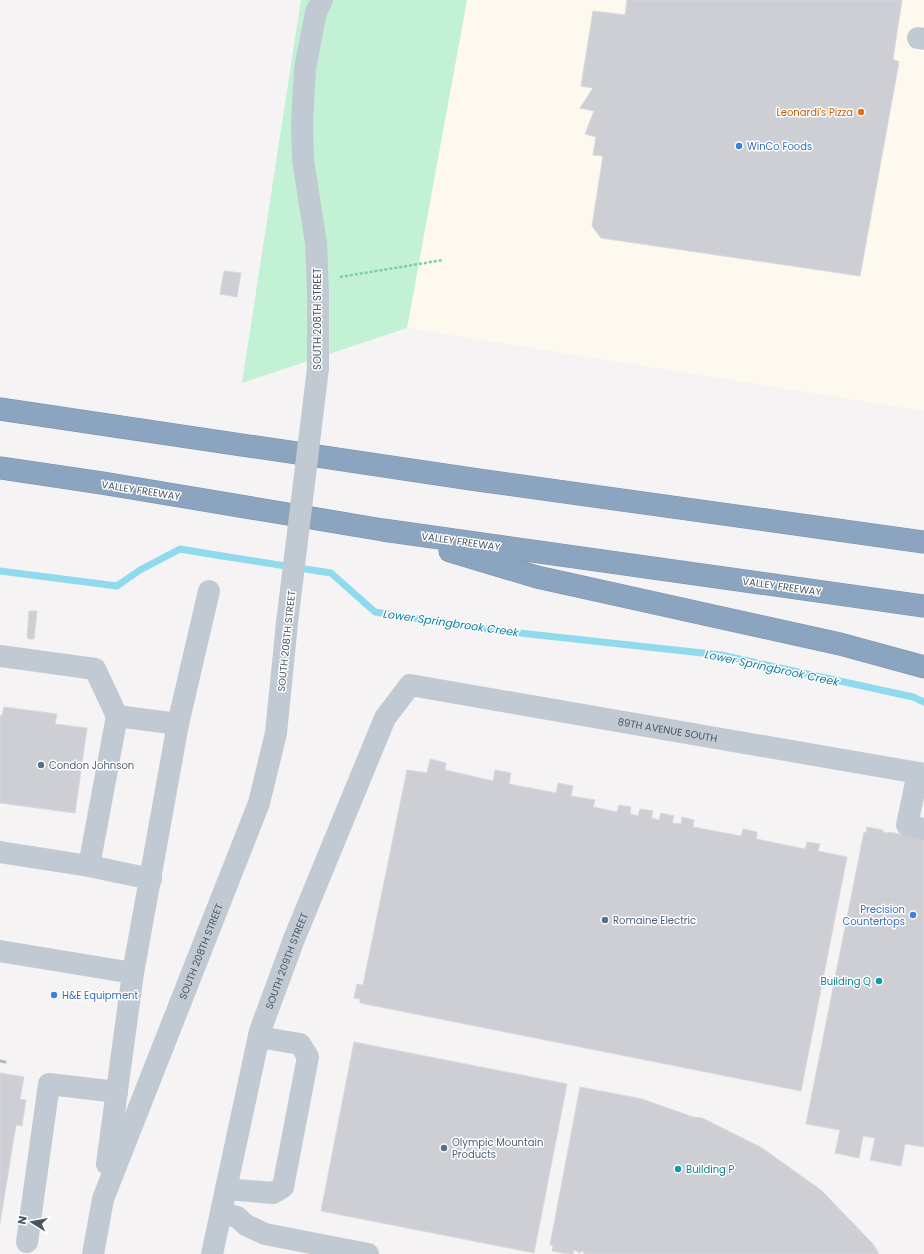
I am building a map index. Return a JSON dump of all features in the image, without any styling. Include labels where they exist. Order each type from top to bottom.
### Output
[{"type":"highway","points":[[0,409],[470,479],[924,542]]},
{"type":"highway","name":"VALLEY FREEWAY","points":[[0,468],[102,483],[383,530],[924,606]]},
{"type":"highway","points":[[383,530],[537,577],[840,644],[916,665]]},
{"type":"street","name":"SOUTH 208TH STREET","points":[[93,1254],[103,1199],[259,803],[276,733],[287,623],[318,368],[316,243],[303,160],[302,122],[304,69],[316,12],[322,0]]},
{"type":"street","points":[[103,1199],[133,973],[178,724],[209,591]]},
{"type":"street","points":[[0,656],[95,669],[117,716],[90,866]]},
{"type":"street","name":"89TH AVENUE SOUTH","points":[[410,685],[921,774]]},
{"type":"street","name":"SOUTH 209TH STREET","points":[[212,1254],[260,1031],[294,939],[385,718],[410,685]]},
{"type":"street","points":[[117,716],[178,724]]},
{"type":"street","points":[[921,774],[907,825],[924,828]]},
{"type":"street","points":[[0,852],[90,866],[151,879]]},
{"type":"street","points":[[0,951],[133,973]]},
{"type":"street","points":[[226,1189],[273,1193],[282,1187],[308,1057],[300,1044],[259,1037]]},
{"type":"street","points":[[27,1242],[49,1084],[117,1092]]},
{"type":"street","points":[[221,1213],[237,1217],[246,1225],[265,1234],[368,1254]]},
{"type":"path","points":[[317,280],[443,260]]},
{"type":"shaded area","points":[[467,0],[924,0],[924,411],[407,328]]},
{"type":"green space","points":[[301,0],[467,0],[407,328],[242,383]]},
{"type":"building","name":"WinCo Foods","points":[[627,0],[902,0],[893,59],[899,62],[860,276],[601,238],[592,226],[603,156],[593,155],[596,137],[585,134],[594,111],[580,108],[593,88],[581,86],[593,11],[625,15]]},
{"type":"building","points":[[224,271],[241,273],[237,297],[220,294]]},
{"type":"building","points":[[29,611],[37,611],[34,639],[27,638]]},
{"type":"building","name":"Condon Johnson","points":[[4,707],[57,714],[55,724],[87,728],[75,813],[0,803],[0,715],[2,716]]},
{"type":"building","name":"Romaine Electric","points":[[430,759],[446,763],[445,770],[493,781],[495,770],[511,773],[509,784],[556,793],[558,783],[573,786],[571,796],[595,800],[593,807],[617,812],[619,805],[631,807],[630,814],[638,816],[640,809],[653,811],[651,818],[659,820],[661,813],[674,816],[672,823],[681,824],[682,817],[694,820],[693,827],[741,836],[743,829],[757,832],[756,839],[805,849],[807,842],[820,844],[818,851],[847,857],[801,1091],[360,1003],[360,999],[354,998],[357,984],[363,985],[407,770],[427,773]]},
{"type":"building","name":"Building Q","points":[[867,827],[883,830],[883,832],[888,833],[924,838],[924,1147],[905,1144],[901,1166],[870,1160],[875,1138],[863,1136],[859,1158],[835,1153],[840,1130],[806,1124],[864,832],[866,833]]},
{"type":"building","name":"Olympic Mountain Products","points":[[354,1042],[567,1084],[534,1253],[321,1211]]},
{"type":"building","points":[[0,1073],[24,1077],[20,1099],[26,1100],[22,1126],[16,1125],[0,1223]]},
{"type":"building","name":"Building P","points":[[580,1087],[642,1099],[693,1117],[702,1118],[762,1148],[821,1190],[873,1244],[879,1254],[584,1254],[584,1252],[581,1251],[580,1253],[574,1250],[573,1254],[569,1254],[552,1251],[553,1245],[550,1245]]},
{"type":"waterway","name":"Lower Springbrook Creek","points":[[0,571],[117,586],[140,570],[180,549],[331,573],[375,612],[501,631],[721,655],[913,697],[924,702]]},
{"type":"railway","points":[[0,1061],[5,1062]]},
{"type":"place","name":"Leonardi's Pizza","points":[[861,112]]},
{"type":"place","name":"WinCo Foods","points":[[739,146]]},
{"type":"place","name":"Condon Johnson","points":[[41,765]]},
{"type":"place","name":"Precision Countertops","points":[[913,915]]},
{"type":"place","name":"Romaine Electric","points":[[605,920]]},
{"type":"place","name":"Building Q","points":[[879,981]]},
{"type":"place","name":"H&E Equipment","points":[[54,995]]},
{"type":"place","name":"Olympic Mountain Products","points":[[444,1148]]},
{"type":"place","name":"Building P","points":[[678,1169]]}]
